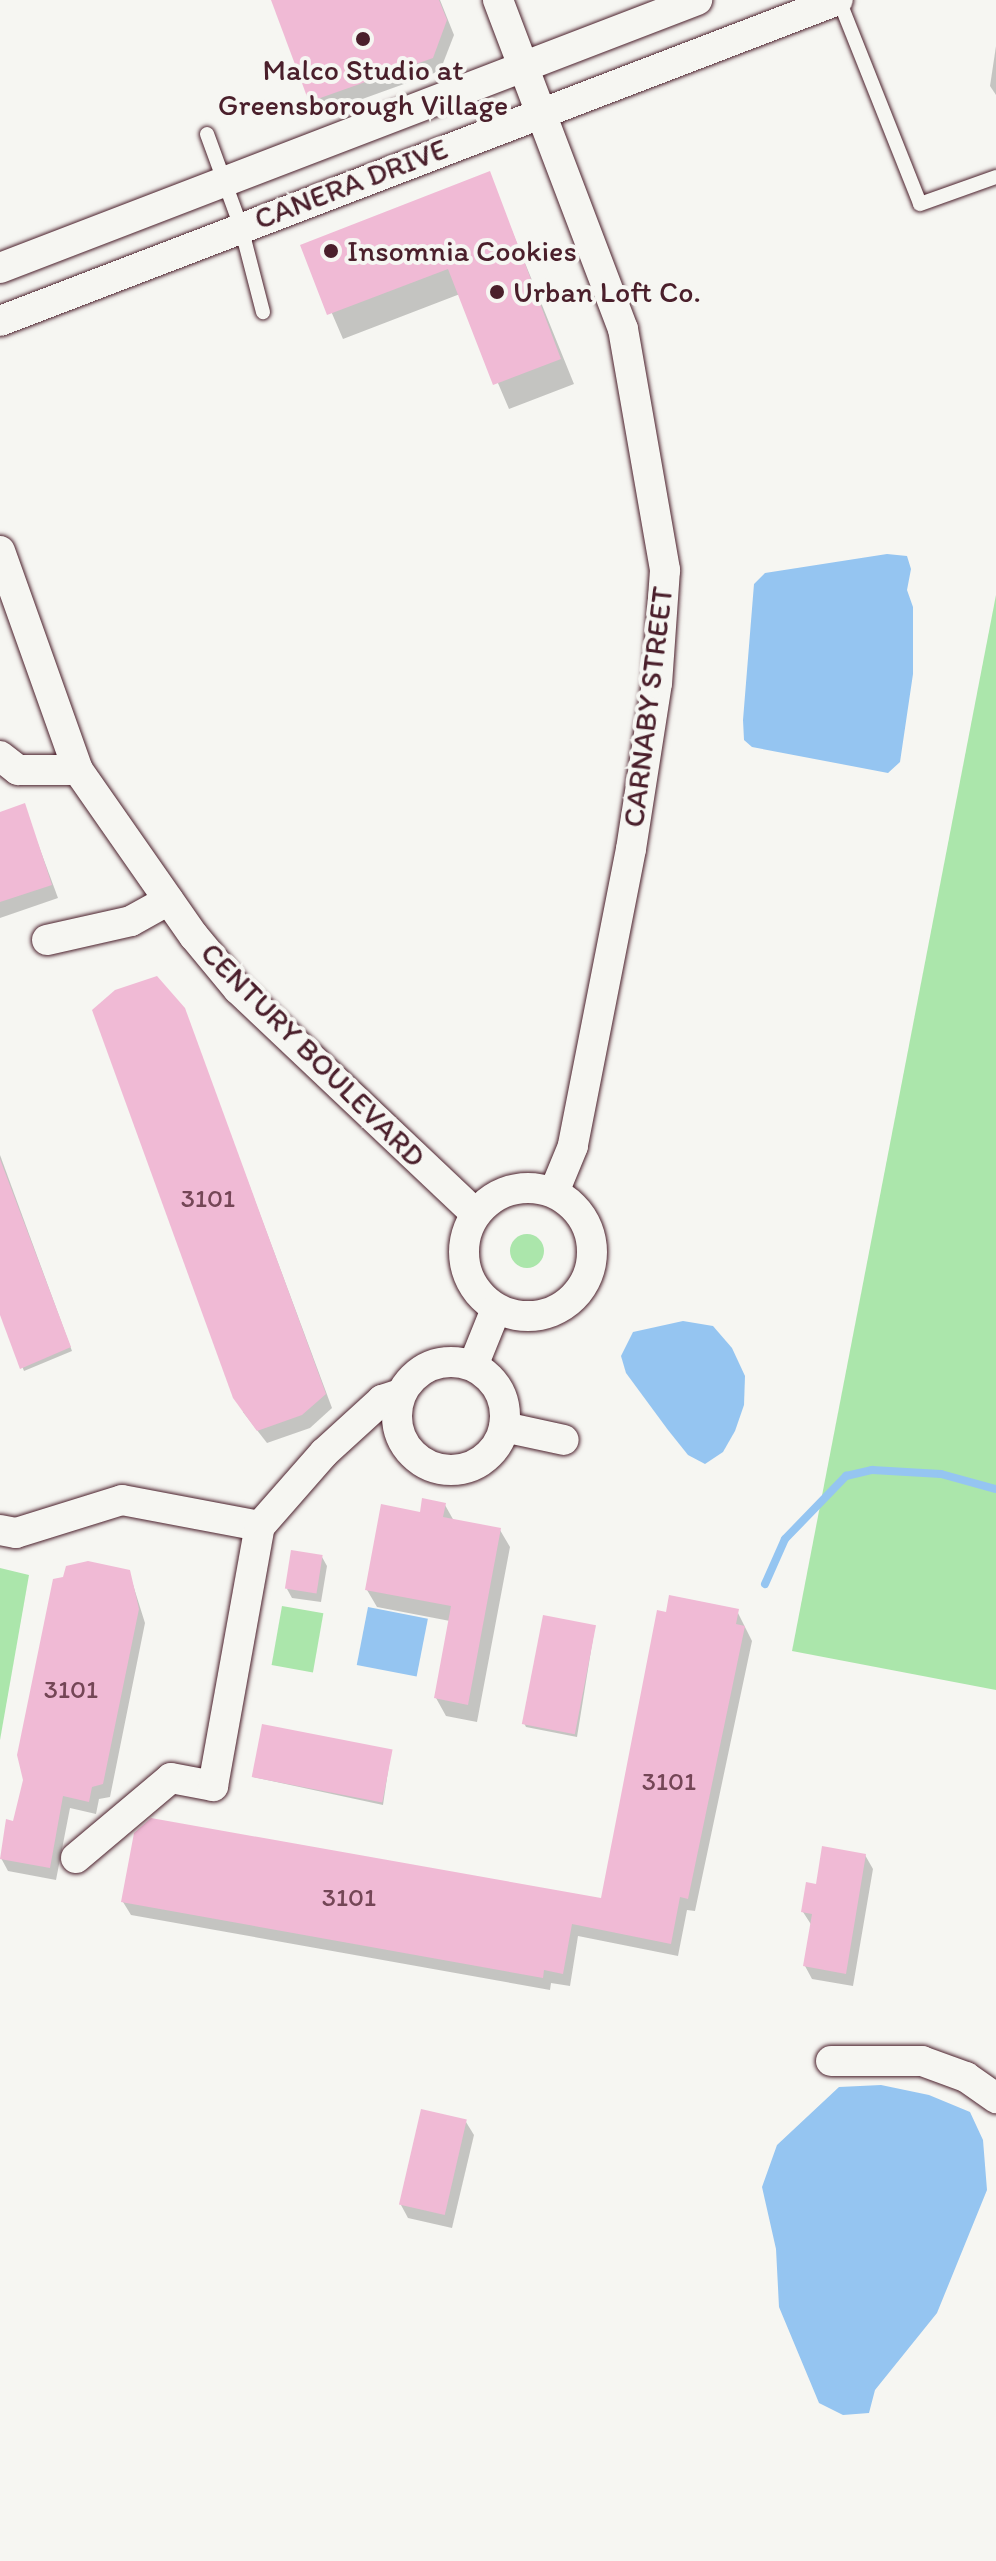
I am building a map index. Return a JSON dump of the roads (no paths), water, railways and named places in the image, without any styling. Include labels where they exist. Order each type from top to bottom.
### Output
[{"type":"street","name":"CARNABY STREET","points":[[498,0],[623,329],[665,570],[657,683],[631,849],[573,1146],[554,1192]]},
{"type":"street","name":"CANERA DRIVE","points":[[0,268],[697,0]]},
{"type":"street","name":"CANERA DRIVE","points":[[0,321],[540,111],[839,0]]},
{"type":"street","name":"CENTURY BOULEVARD","points":[[0,551],[78,770],[169,900],[238,989],[475,1213]]},
{"type":"street","points":[[0,756],[18,770],[78,770]]},
{"type":"street","points":[[47,940],[131,921],[169,900]]},
{"type":"street","points":[[511,1189],[554,1192],[571,1204],[588,1230],[592,1261],[586,1281],[557,1310],[526,1316],[496,1309],[479,1295],[465,1264],[466,1233],[475,1213],[511,1189]]},
{"type":"street","points":[[473,1366],[496,1309]]},
{"type":"street","points":[[440,1363],[473,1366],[500,1391],[504,1427],[488,1456],[459,1470],[426,1465],[403,1441],[397,1426],[401,1394],[410,1380],[440,1363]]},
{"type":"street","points":[[76,1858],[171,1778],[213,1786],[260,1526],[275,1504],[349,1430],[382,1400],[401,1394]]},
{"type":"street","points":[[504,1427],[564,1440]]},
{"type":"street","points":[[349,1430],[403,1441]]},
{"type":"street","points":[[0,1530],[16,1533],[122,1500],[260,1526]]},
{"type":"street","points":[[831,2061],[922,2061],[966,2077],[996,2098]]},
{"type":"lane","points":[[839,0],[920,204],[996,177]]},
{"type":"lane","points":[[207,134],[241,227],[263,312]]},
{"type":"water","points":[[887,554],[907,556],[911,569],[907,590],[913,607],[913,674],[900,762],[888,773],[752,747],[744,740],[743,720],[754,584],[765,573]]},
{"type":"water","points":[[683,1321],[713,1326],[732,1348],[745,1376],[744,1405],[735,1431],[723,1452],[705,1464],[688,1455],[668,1430],[626,1373],[621,1356],[633,1332]]},
{"type":"water","points":[[368,1607],[428,1619],[417,1677],[357,1665]]},
{"type":"water","points":[[881,2085],[929,2095],[970,2112],[983,2140],[987,2190],[937,2313],[875,2390],[869,2413],[843,2415],[819,2403],[779,2307],[776,2249],[762,2187],[777,2145],[839,2087]]},
{"type":"waterway","points":[[765,1584],[785,1539],[846,1476],[872,1470],[941,1474],[996,1489]]},
{"type":"place","name":"Malco Studio at Greensborough Village","points":[[363,39]]},
{"type":"place","name":"Insomnia Cookies","points":[[331,251]]},
{"type":"place","name":"Urban Loft Co.","points":[[497,292]]}]
